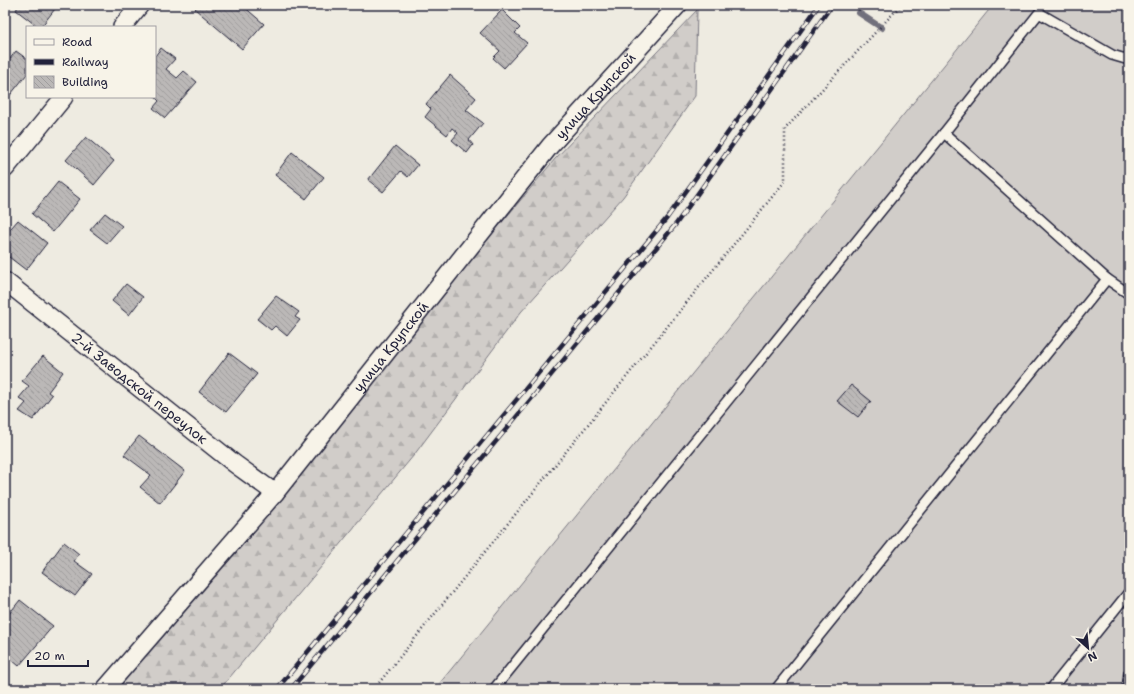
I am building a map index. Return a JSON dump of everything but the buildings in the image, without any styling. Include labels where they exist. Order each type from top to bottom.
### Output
[{"type":"street","points":[[123,26],[140,5]]},
{"type":"street","name":"улица Крупской","points":[[105,689],[275,493],[550,146],[678,5]]},
{"type":"street","points":[[5,169],[63,98]]},
{"type":"street","name":"2-й Заводской переулок","points":[[5,281],[229,459],[275,493]]},
{"type":"lane","points":[[494,689],[944,133],[1039,13],[1112,55],[1129,60]]},
{"type":"lane","points":[[944,133],[1107,279],[1129,294]]},
{"type":"lane","points":[[776,689],[1107,279]]},
{"type":"lane","points":[[1051,689],[1129,592]]},
{"type":"lane","points":[[1127,689],[1129,673]]},
{"type":"path","points":[[374,689],[785,181],[785,129],[901,5]]},
{"type":"green space","points":[[993,5],[1129,5],[1129,689],[435,689]]},
{"type":"green space","points":[[697,10],[695,96],[623,197],[521,312],[414,455],[220,689],[111,689],[555,159]]},
{"type":"waterway","points":[[859,13],[882,28]]},
{"type":"railway","points":[[277,689],[667,218],[819,5]]},
{"type":"railway","points":[[291,689],[676,224],[832,5]]}]
